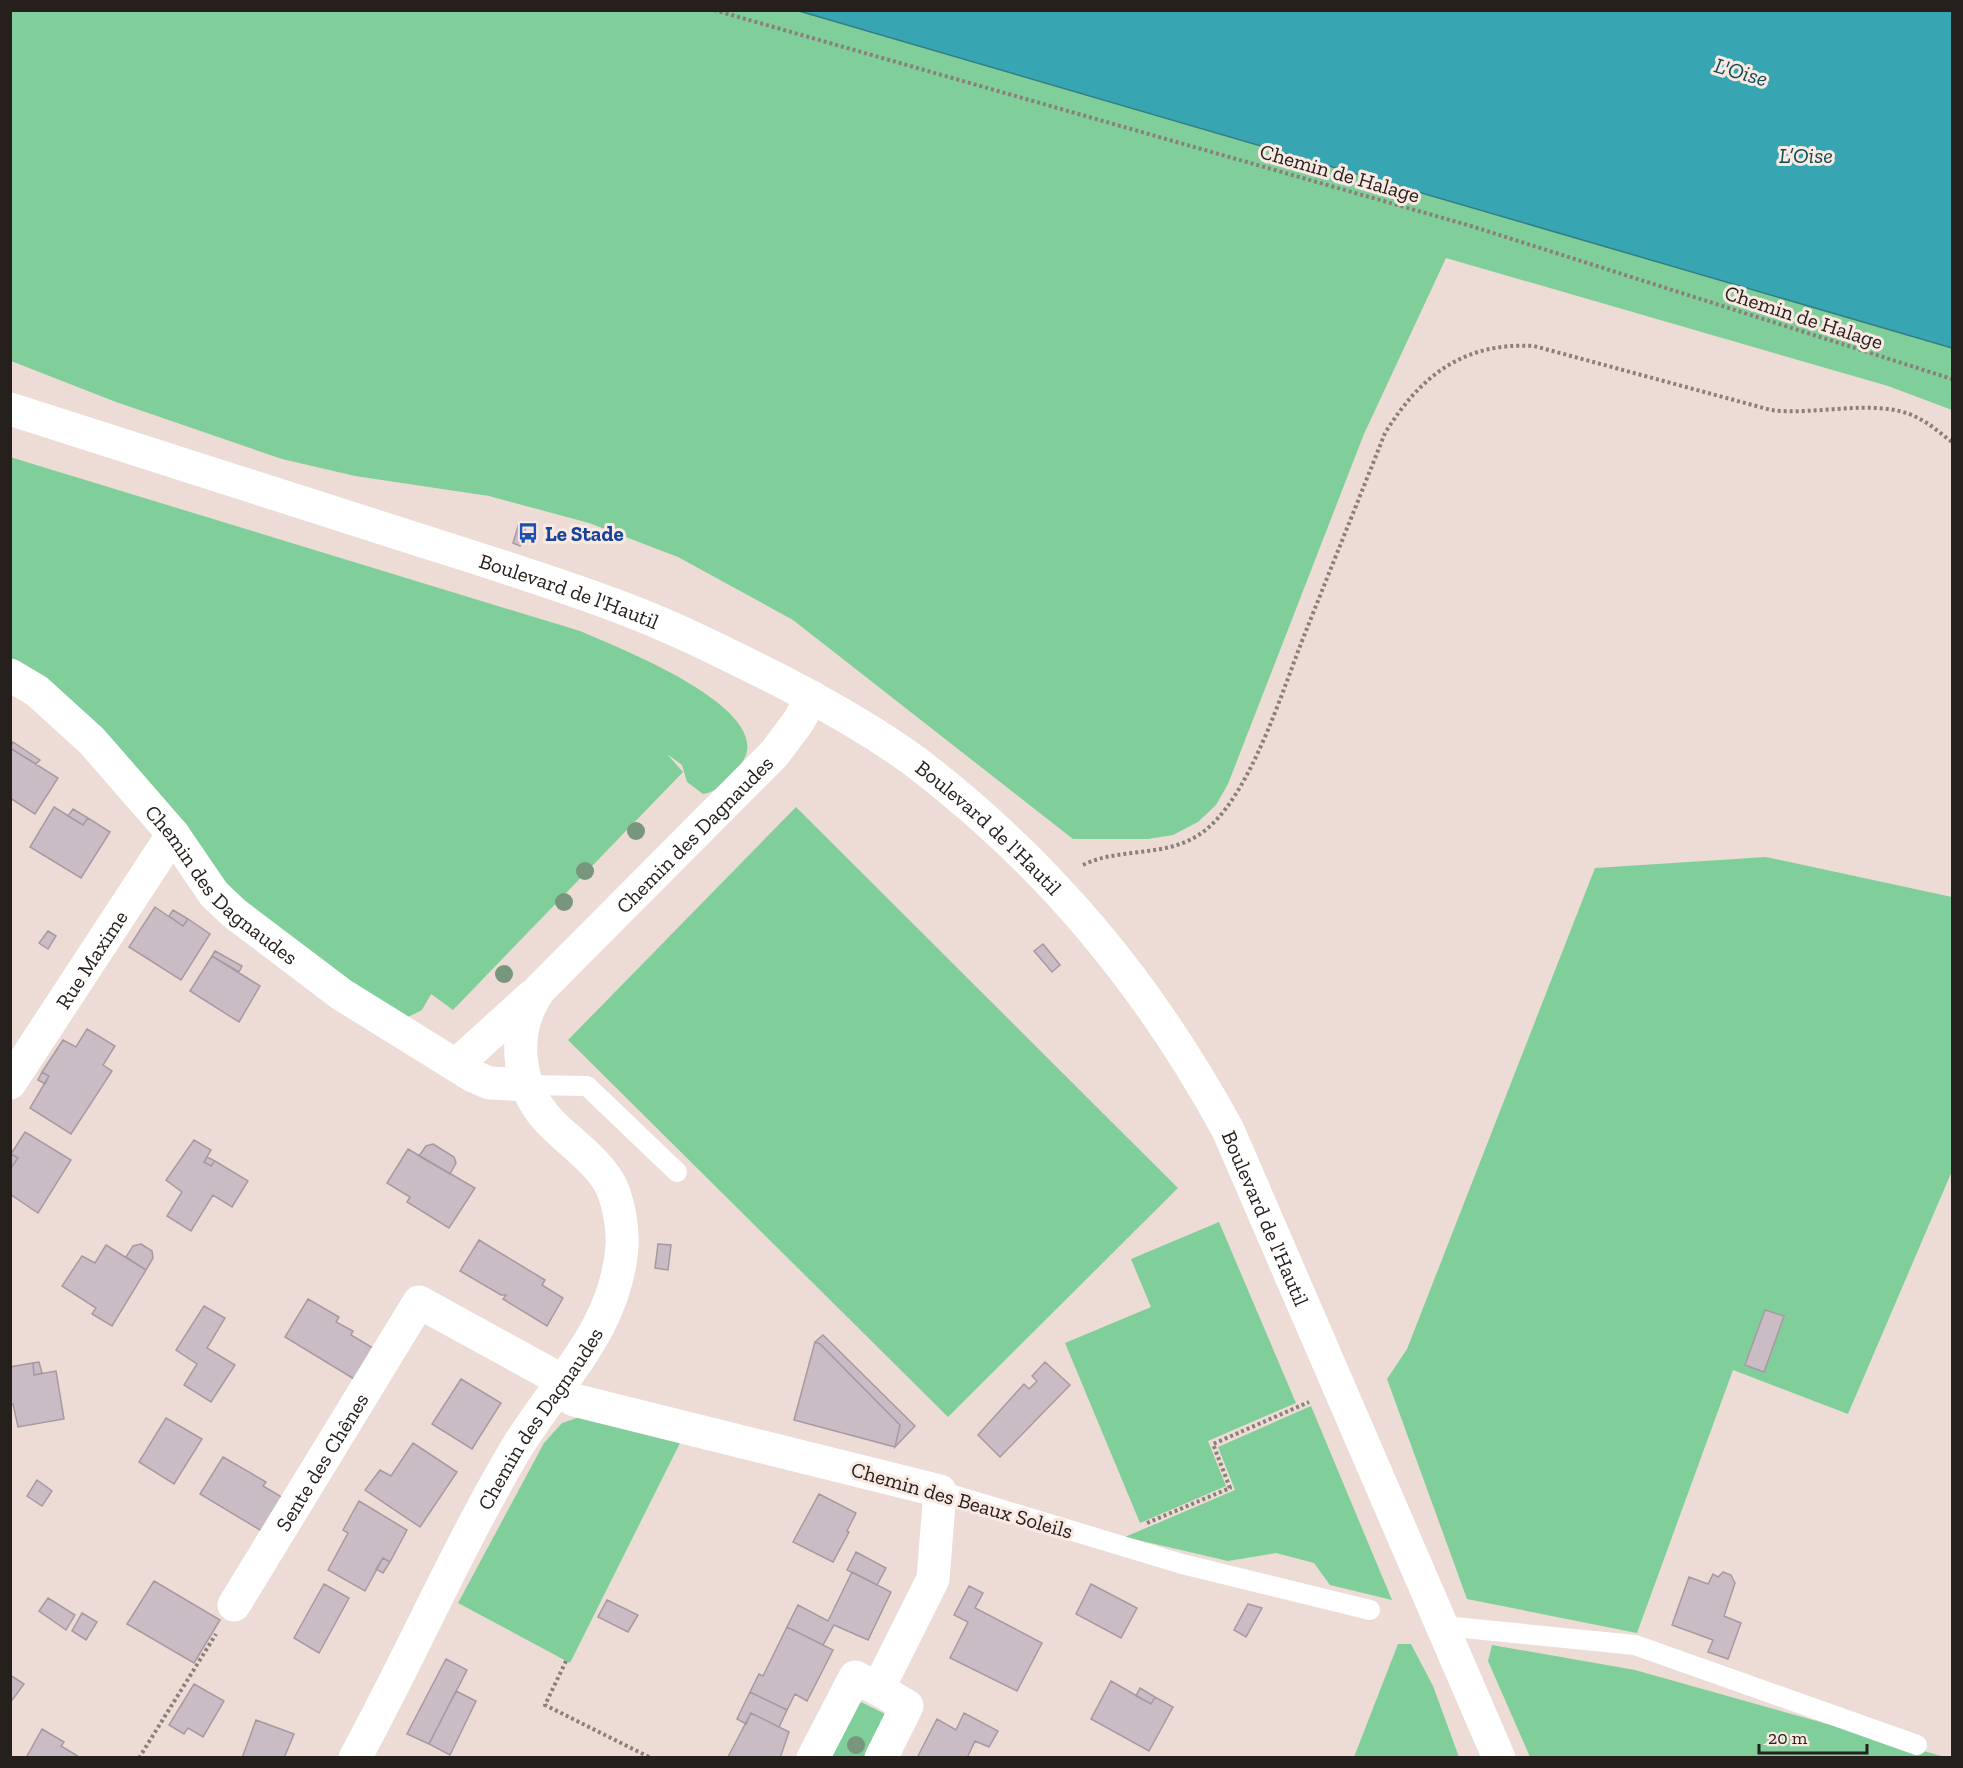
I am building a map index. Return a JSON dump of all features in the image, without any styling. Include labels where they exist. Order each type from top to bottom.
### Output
[{"type":"street","name":"Boulevard de l'Hautil","points":[[10,409],[584,594],[685,634],[812,697],[865,728],[916,762],[1017,846],[1078,910],[1151,1006],[1204,1085],[1228,1130],[1499,1758]]},
{"type":"street","name":"Chemin des Dagnaudes","points":[[10,675],[37,692],[92,741],[173,834],[214,894],[234,913],[341,994],[456,1065],[489,1083],[528,1085]]},
{"type":"street","name":"Chemin des Dagnaudes","points":[[456,1065],[540,989],[774,754],[798,722],[812,697]]},
{"type":"street","name":"Rue Maxime","points":[[10,1083],[173,834]]},
{"type":"street","name":"Chemin des Dagnaudes","points":[[355,1758],[514,1451],[559,1384],[591,1343],[609,1308],[620,1263],[622,1244],[620,1224],[611,1188],[602,1174],[549,1121],[528,1085],[520,1049],[521,1030],[528,1006],[540,989]]},
{"type":"street","name":"Sente des Chênes","points":[[234,1605],[419,1302],[559,1384]]},
{"type":"street","name":"Chemin des Beaux Soleils","points":[[559,1384],[574,1400],[940,1491]]},
{"type":"street","points":[[878,1689],[933,1580],[940,1491]]},
{"type":"street","points":[[813,1758],[855,1677],[907,1706],[881,1758]]},
{"type":"lane","points":[[528,1085],[586,1086],[677,1172]]},
{"type":"lane","name":"Chemin des Beaux Soleils","points":[[940,1491],[1182,1564],[1370,1610]]},
{"type":"lane","points":[[1443,1626],[1635,1645],[1917,1745]]},
{"type":"path","name":"Chemin de Halage","points":[[714,10],[1471,226],[1953,380]]},
{"type":"path","points":[[1055,885],[1080,867],[1104,856],[1167,848],[1199,835],[1216,822],[1233,800],[1260,745],[1385,433],[1414,393],[1445,366],[1490,347],[1534,346],[1771,410],[1789,413],[1864,409],[1902,413],[1913,416],[1953,442]]},
{"type":"path","points":[[1106,1541],[1230,1488],[1214,1444],[1315,1400]]},
{"type":"path","points":[[139,1758],[234,1605]]},
{"type":"path","points":[[566,1661],[545,1705],[651,1758]]},
{"type":"green space","points":[[10,11],[799,11],[1952,348],[1952,410],[1888,386],[1446,258],[1364,434],[1228,784],[1216,805],[1198,822],[1173,835],[1148,839],[1073,839],[793,620],[678,557],[589,523],[489,496],[355,476],[282,459],[116,402],[11,361]]},
{"type":"green space","points":[[10,457],[580,631],[657,665],[717,702],[738,723],[747,743],[741,764],[720,787],[703,794],[687,782],[682,765],[667,754],[683,772],[453,1010],[431,994],[422,1010],[408,1017],[346,986],[238,903],[11,660]]},
{"type":"green space","points":[[796,807],[1178,1188],[948,1417],[568,1040]]},
{"type":"green space","points":[[1766,857],[1952,897],[1952,1171],[1848,1414],[1733,1370],[1637,1633],[1467,1599],[1387,1379],[1407,1349],[1595,868]]},
{"type":"green space","points":[[1219,1222],[1296,1403],[1208,1441],[1226,1486],[1140,1523],[1065,1343],[1151,1307],[1131,1259]]},
{"type":"green space","points":[[1311,1406],[1392,1600],[1330,1585],[1314,1563],[1276,1553],[1228,1561],[1125,1537],[1235,1490],[1218,1447]]},
{"type":"green space","points":[[589,1414],[683,1437],[570,1663],[458,1603],[544,1443],[562,1423]]},
{"type":"green space","points":[[1398,1644],[1411,1644],[1433,1686],[1459,1757],[1354,1757]]},
{"type":"green space","points":[[1492,1645],[1635,1670],[1945,1757],[1530,1757],[1488,1661]]},
{"type":"green space","points":[[855,1699],[893,1718],[873,1757],[826,1758]]},
{"type":"water","name":"L’Oise","points":[[799,11],[1952,11],[1952,348]]},
{"type":"building","points":[[519,523],[526,526],[520,546],[513,543]]},
{"type":"building","points":[[13,742],[40,760],[36,764],[10,748]]},
{"type":"building","points":[[10,748],[58,778],[35,814],[10,798]]},
{"type":"building","points":[[54,807],[83,825],[88,818],[110,832],[81,878],[30,847]]},
{"type":"building","points":[[73,809],[88,818],[83,825],[68,816]]},
{"type":"building","points":[[155,907],[183,926],[188,919],[210,934],[181,980],[129,947]]},
{"type":"building","points":[[173,910],[188,919],[183,926],[169,916]]},
{"type":"building","points":[[48,931],[56,936],[48,949],[39,943]]},
{"type":"building","points":[[1043,944],[1060,965],[1052,972],[1034,951]]},
{"type":"building","points":[[215,951],[242,966],[239,972],[212,956]]},
{"type":"building","points":[[212,956],[260,986],[239,1022],[190,991]]},
{"type":"building","points":[[87,1029],[115,1046],[103,1065],[112,1071],[71,1134],[30,1108],[49,1076],[42,1072],[63,1040],[76,1047]]},
{"type":"building","points":[[42,1072],[49,1076],[45,1084],[38,1080]]},
{"type":"building","points":[[25,1132],[71,1160],[38,1213],[10,1194],[10,1169],[18,1158],[11,1154]]},
{"type":"building","points":[[194,1140],[211,1150],[204,1162],[211,1166],[215,1161],[248,1181],[232,1207],[213,1195],[191,1231],[167,1216],[182,1192],[166,1180]]},
{"type":"building","points":[[433,1144],[454,1157],[456,1163],[450,1174],[419,1156],[426,1146]]},
{"type":"building","points":[[408,1149],[475,1188],[449,1228],[407,1202],[410,1197],[387,1183]]},
{"type":"building","points":[[11,1154],[18,1158],[10,1169],[10,1156]]},
{"type":"building","points":[[207,1157],[215,1161],[211,1166],[204,1162]]},
{"type":"building","points":[[479,1240],[545,1280],[542,1285],[563,1298],[547,1326],[503,1299],[506,1295],[501,1295],[460,1271]]},
{"type":"building","points":[[141,1244],[152,1251],[153,1258],[146,1270],[126,1257],[133,1246]]},
{"type":"building","points":[[658,1244],[671,1245],[668,1270],[655,1268]]},
{"type":"building","points":[[106,1245],[146,1270],[112,1326],[92,1314],[96,1308],[62,1286],[82,1256],[95,1263]]},
{"type":"building","points":[[308,1299],[339,1317],[336,1322],[353,1331],[351,1335],[373,1348],[354,1379],[285,1337]]},
{"type":"building","points":[[204,1306],[225,1318],[207,1348],[235,1365],[211,1402],[184,1385],[197,1364],[176,1350]]},
{"type":"building","points":[[1765,1310],[1784,1316],[1764,1372],[1745,1365]]},
{"type":"building","points":[[823,1335],[915,1426],[895,1447],[900,1425],[820,1344],[815,1342]]},
{"type":"building","points":[[815,1342],[820,1344],[900,1425],[895,1447],[794,1420]]},
{"type":"building","points":[[39,1362],[42,1373],[34,1375],[33,1363]]},
{"type":"building","points":[[1045,1362],[1070,1385],[1000,1457],[978,1435],[1024,1384],[1029,1389],[1037,1381],[1032,1376]]},
{"type":"building","points":[[33,1363],[34,1375],[56,1371],[64,1419],[18,1427],[13,1404],[10,1404],[10,1367]]},
{"type":"building","points":[[461,1379],[501,1403],[472,1449],[432,1424]]},
{"type":"building","points":[[166,1418],[202,1439],[174,1484],[139,1462]]},
{"type":"building","points":[[413,1443],[457,1472],[420,1527],[365,1490],[380,1470],[391,1476]]},
{"type":"building","points":[[223,1457],[266,1482],[263,1486],[290,1502],[270,1536],[200,1494]]},
{"type":"building","points":[[37,1480],[52,1491],[42,1506],[27,1496]]},
{"type":"building","points":[[819,1494],[856,1513],[833,1562],[793,1542]]},
{"type":"building","points":[[359,1501],[407,1530],[390,1562],[383,1558],[365,1591],[328,1570],[348,1533],[343,1530]]},
{"type":"building","points":[[856,1552],[886,1568],[877,1585],[847,1570]]},
{"type":"building","points":[[383,1558],[390,1562],[383,1573],[376,1569]]},
{"type":"building","points":[[852,1572],[891,1592],[868,1640],[834,1625],[823,1645],[787,1627],[798,1605],[828,1621]]},
{"type":"building","points":[[1723,1572],[1731,1575],[1735,1583],[1724,1616],[1741,1623],[1728,1659],[1708,1652],[1713,1640],[1672,1625],[1689,1577],[1708,1584],[1713,1574],[1718,1577]]},
{"type":"building","points":[[154,1581],[220,1620],[194,1663],[127,1624]]},
{"type":"building","points":[[324,1584],[349,1598],[319,1653],[294,1638]]},
{"type":"building","points":[[1091,1584],[1137,1608],[1121,1638],[1076,1614]]},
{"type":"building","points":[[969,1586],[983,1593],[975,1608],[1042,1643],[1017,1691],[950,1658],[968,1622],[954,1615]]},
{"type":"building","points":[[48,1598],[75,1615],[66,1630],[39,1611]]},
{"type":"building","points":[[607,1600],[638,1615],[628,1632],[598,1617]]},
{"type":"building","points":[[1248,1604],[1262,1608],[1246,1637],[1234,1630]]},
{"type":"building","points":[[82,1613],[97,1622],[86,1640],[72,1631]]},
{"type":"building","points":[[787,1627],[833,1650],[807,1701],[795,1694],[787,1710],[750,1692],[759,1674],[763,1676]]},
{"type":"building","points":[[446,1659],[467,1670],[429,1744],[407,1734]]},
{"type":"building","points":[[10,1675],[24,1684],[10,1703]]},
{"type":"building","points":[[1111,1681],[1151,1704],[1155,1697],[1173,1707],[1149,1751],[1091,1719]]},
{"type":"building","points":[[194,1684],[224,1701],[203,1737],[188,1728],[184,1734],[169,1725]]},
{"type":"building","points":[[1140,1688],[1155,1697],[1151,1704],[1136,1696]]},
{"type":"building","points":[[456,1691],[476,1701],[450,1755],[429,1744]]},
{"type":"building","points":[[750,1692],[787,1710],[779,1727],[751,1713],[746,1724],[737,1719]]},
{"type":"building","points":[[751,1713],[789,1732],[780,1758],[728,1757]]},
{"type":"building","points":[[964,1713],[998,1731],[989,1747],[975,1741],[967,1758],[917,1758],[937,1719],[956,1730]]},
{"type":"building","points":[[256,1720],[294,1734],[284,1758],[242,1758]]},
{"type":"building","points":[[42,1729],[64,1742],[61,1746],[81,1758],[26,1758]]},
{"type":"place","name":"Le Stade","points":[[528,533]]},
{"type":"water label","name":"L'Oise","points":[[1741,72]]}]
